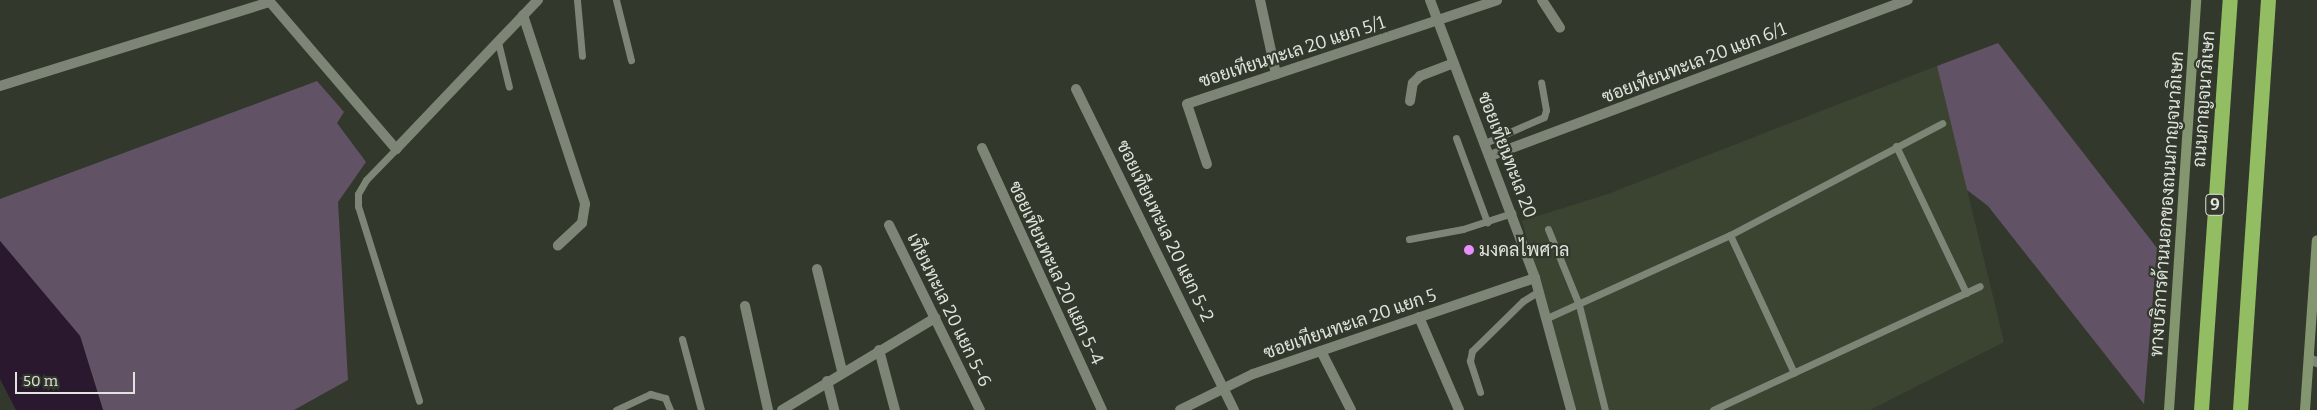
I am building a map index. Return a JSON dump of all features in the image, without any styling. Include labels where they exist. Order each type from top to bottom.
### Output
[{"type":"highway","name":"ถนนกาญจนาภิเษก","points":[[2201,410],[2230,0]]},
{"type":"highway","points":[[2240,410],[2268,0]]},
{"type":"main road","name":"ทางบริการด้านนอกของถนนกาญจนาภิเษก","points":[[2169,410],[2196,0]]},
{"type":"main road","points":[[2305,410],[2313,360],[2317,240]]},
{"type":"street","points":[[0,86],[269,1],[396,149],[538,0]]},
{"type":"street","points":[[1260,0],[1276,74]]},
{"type":"street","name":"ซอยเทียนทะเล 20","points":[[1430,0],[1535,278],[1571,410]]},
{"type":"street","name":"ซอยเทียนทะเล 20 แยก 5/1","points":[[1207,164],[1187,104],[1497,0]]},
{"type":"street","points":[[1542,0],[1560,28]]},
{"type":"street","name":"ซอยเทียนทะเล 20 แยก 6/1","points":[[1490,156],[1908,0]]},
{"type":"street","points":[[523,15],[585,204],[582,223],[558,245]]},
{"type":"street","points":[[1410,101],[1413,83],[1420,76],[1454,63]]},
{"type":"street","name":"ซอยเทียนทะเล 20 แยก 5-2","points":[[1076,89],[1234,410]]},
{"type":"street","name":"ซอยเทียนทะเล 20 แยก 5-4","points":[[982,148],[1102,410]]},
{"type":"street","name":"เทียนทะเล 20 แยก 5-6","points":[[888,225],[980,410]]},
{"type":"street","points":[[817,269],[842,372]]},
{"type":"street","name":"ซอยเทียนทะเล 20 แยก 5","points":[[1180,410],[1224,387],[1321,351],[1535,278]]},
{"type":"street","points":[[745,306],[768,410]]},
{"type":"street","points":[[1419,317],[1459,410]]},
{"type":"street","points":[[782,410],[827,381],[935,318]]},
{"type":"street","points":[[879,350],[895,410]]},
{"type":"street","points":[[1321,351],[1351,410]]},
{"type":"street","points":[[827,381],[834,410]]},
{"type":"lane","points":[[576,0],[582,56]]},
{"type":"lane","points":[[616,0],[631,60]]},
{"type":"lane","points":[[498,42],[509,87]]},
{"type":"lane","points":[[1485,143],[1544,117],[1546,110],[1540,82]]},
{"type":"lane","points":[[1547,318],[1579,306],[1730,235],[1942,123]]},
{"type":"lane","points":[[1456,138],[1487,222]]},
{"type":"lane","points":[[1896,146],[1966,293]]},
{"type":"lane","points":[[396,149],[366,180],[358,194],[358,206],[419,401]]},
{"type":"lane","points":[[1408,239],[1487,222],[1512,213]]},
{"type":"lane","points":[[1548,229],[1579,306],[1605,410]]},
{"type":"lane","points":[[1730,235],[1794,373]]},
{"type":"lane","points":[[1713,410],[1980,286]]},
{"type":"lane","points":[[1480,392],[1470,361],[1472,351],[1523,301],[1539,291]]},
{"type":"lane","points":[[682,339],[701,410]]},
{"type":"lane","points":[[616,410],[650,394],[664,398],[670,410]]},
{"type":"shaded area","points":[[1998,43],[2157,248],[2144,404],[1988,206],[1967,190],[1937,66]]},
{"type":"shaded area","points":[[1937,66],[2004,342],[1870,410],[1576,410],[1522,221],[1608,194]]},
{"type":"shaded area","points":[[317,81],[344,112],[337,123],[366,162],[338,202],[348,380],[294,410],[103,410],[80,336],[0,241],[0,199]]},
{"type":"shaded area","points":[[0,241],[80,336],[103,410],[16,410],[0,379]]},
{"type":"place","name":"มงคลไพศาล","points":[[1469,250]]}]
